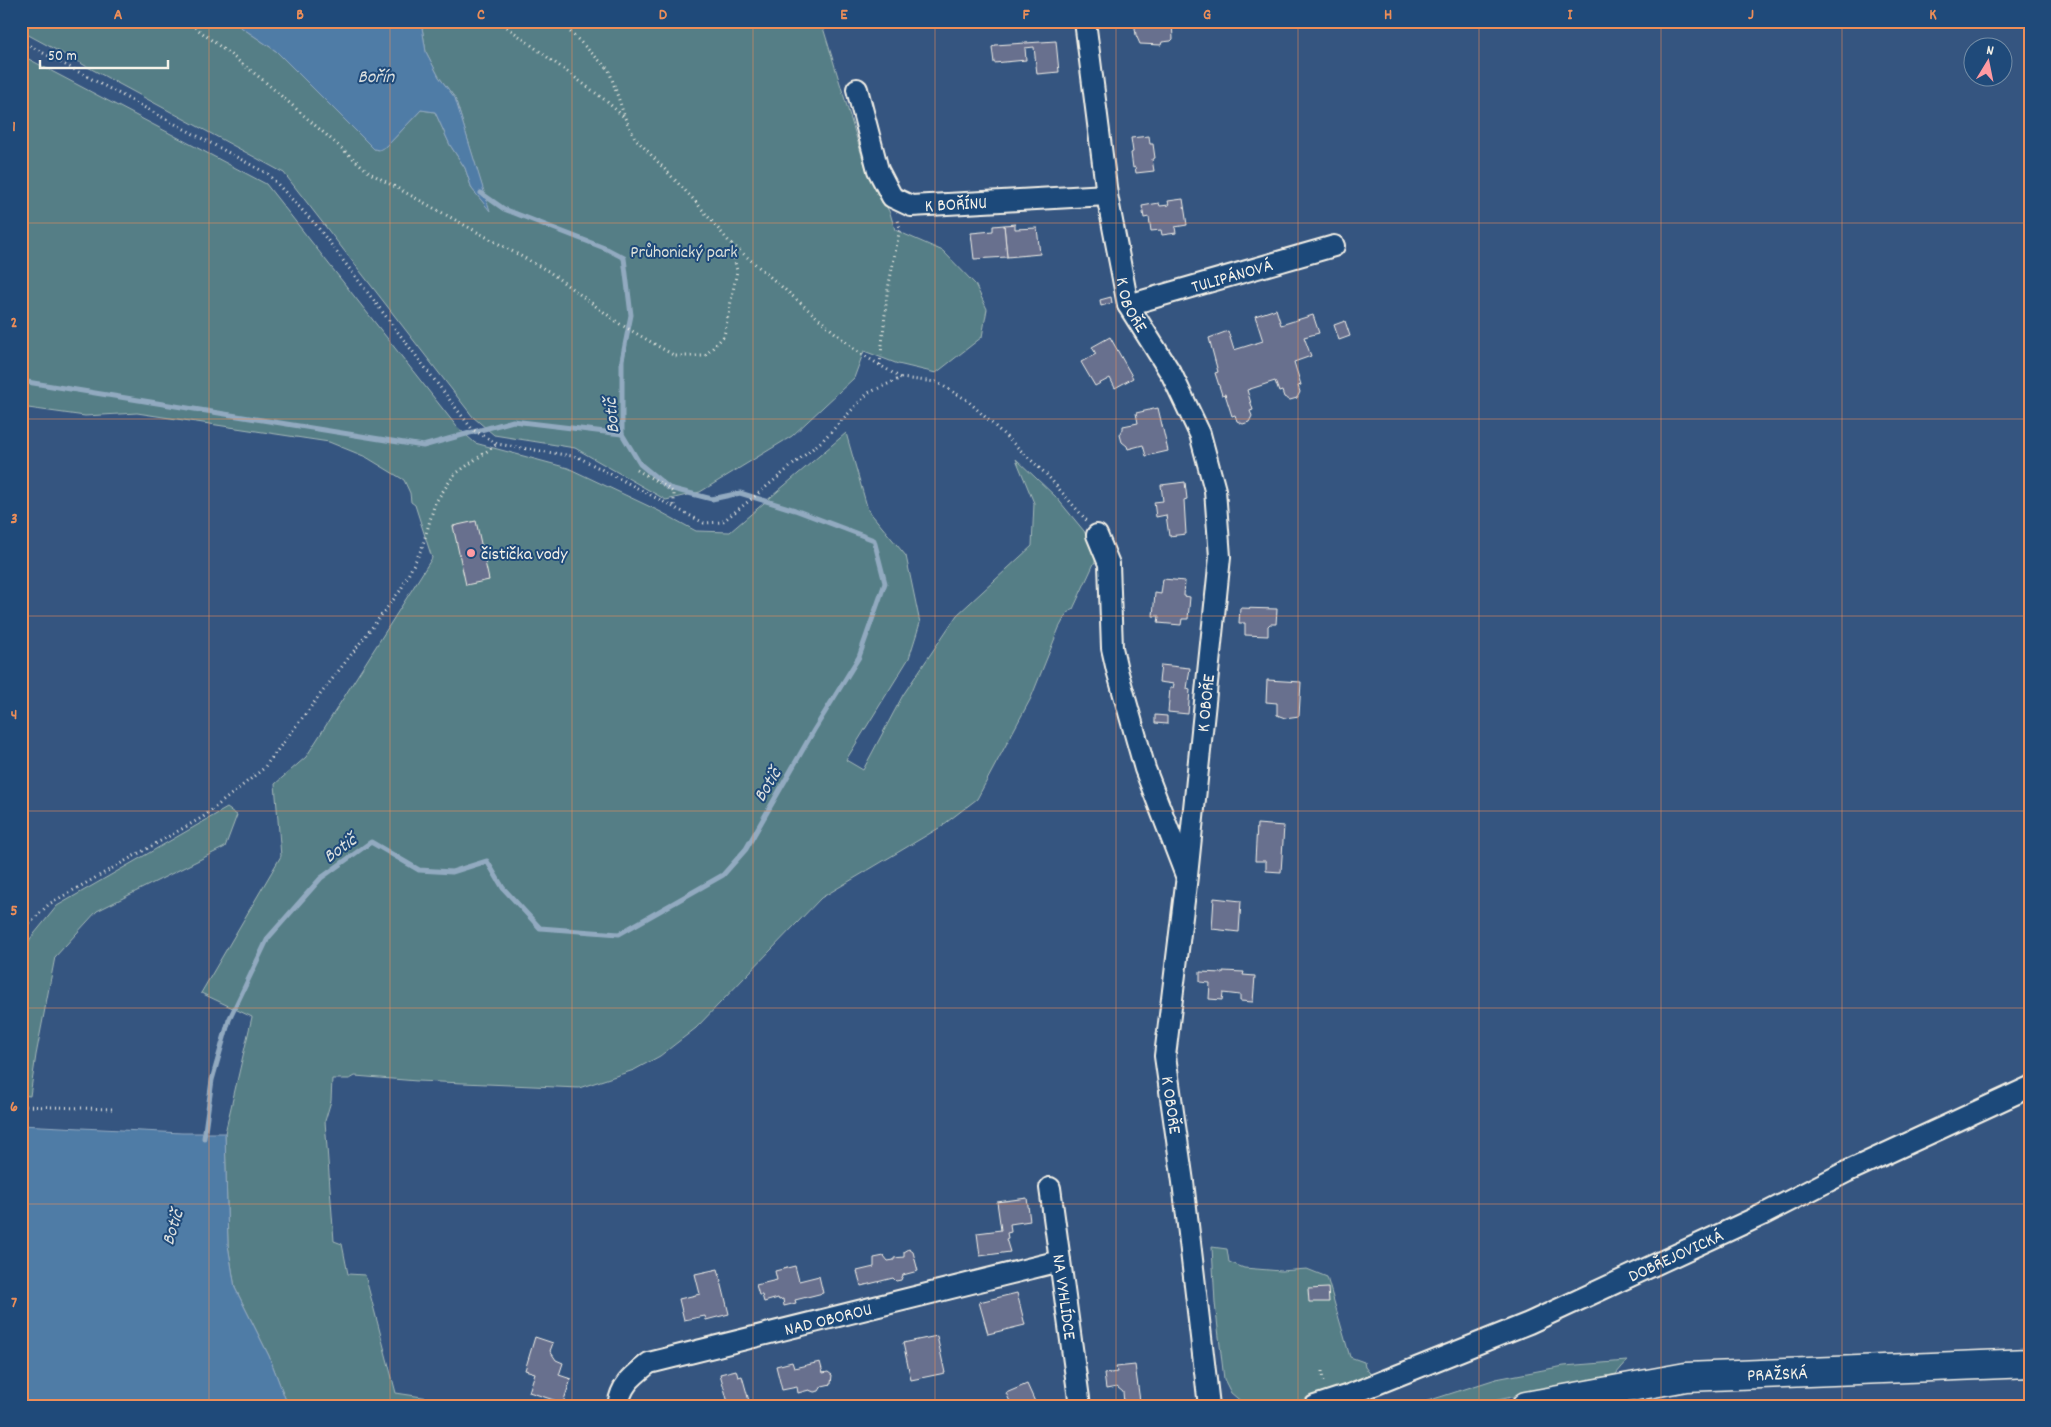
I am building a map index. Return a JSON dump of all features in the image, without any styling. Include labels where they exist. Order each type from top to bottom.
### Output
[{"type":"main road","name":"PRAŽSKÁ","points":[[1526,1406],[1585,1400],[1686,1377],[2030,1363]]},
{"type":"street","name":"K OBOŘE","points":[[1085,21],[1107,194],[1128,305],[1172,375],[1196,426],[1215,490],[1220,557],[1165,1056],[1183,1182],[1209,1406]]},
{"type":"street","points":[[856,89],[878,170],[892,197]]},
{"type":"street","name":"K BOŘÍNU","points":[[892,197],[911,206],[1107,194]]},
{"type":"street","name":"TULIPÁNOVÁ","points":[[1128,305],[1334,246]]},
{"type":"street","points":[[1097,535],[1109,564],[1112,648],[1117,670],[1145,769],[1186,876]]},
{"type":"street","name":"DOBŘEJOVICKÁ","points":[[1315,1406],[1349,1395],[1529,1323],[1753,1219],[1846,1172],[2030,1087]]},
{"type":"street","name":"NA VYHLÍDCE","points":[[1050,1188],[1080,1406]]},
{"type":"street","name":"NAD OBOROU","points":[[618,1406],[620,1394],[632,1376],[649,1363],[1060,1261]]},
{"type":"path","points":[[187,21],[263,80],[370,173],[548,271],[620,324],[675,356],[705,356],[724,336],[737,271],[731,244]]},
{"type":"path","points":[[499,21],[605,100],[624,118]]},
{"type":"path","points":[[559,21],[609,70],[624,118],[634,138],[695,201],[731,244],[854,350],[901,378],[936,382],[967,400],[1046,474],[1097,535]]},
{"type":"path","points":[[21,40],[268,174],[316,225],[472,429],[497,444],[578,457],[704,523],[722,522],[823,440],[868,393],[901,378]]},
{"type":"path","points":[[880,365],[888,294],[900,228],[892,197]]},
{"type":"path","points":[[21,936],[30,923],[49,904],[203,817],[263,769],[400,591],[422,548],[435,503],[454,475],[497,444]]},
{"type":"path","points":[[637,470],[674,493],[674,508]]},
{"type":"path","points":[[21,1106],[112,1109]]},
{"type":"green space","name":"Průhonický park","points":[[21,21],[232,21],[276,51],[374,149],[387,146],[421,110],[435,112],[450,145],[465,168],[472,189],[489,209],[455,98],[439,77],[426,52],[421,21],[821,21],[867,172],[890,213],[895,230],[943,251],[975,284],[987,309],[982,337],[936,373],[898,364],[864,351],[854,378],[792,436],[700,492],[666,500],[575,448],[494,435],[473,417],[284,173],[21,31]]},
{"type":"green space","points":[[21,55],[266,184],[457,427],[475,443],[568,468],[659,511],[696,531],[730,532],[846,433],[868,510],[906,556],[920,623],[909,658],[846,760],[863,770],[903,695],[957,615],[1032,546],[1034,503],[1016,459],[1056,497],[1084,531],[1097,557],[1073,609],[1067,613],[1059,628],[1031,698],[977,799],[939,828],[821,898],[696,1028],[660,1056],[634,1070],[579,1088],[417,1081],[355,1076],[350,1079],[332,1079],[331,1101],[325,1121],[334,1241],[342,1244],[348,1274],[365,1275],[396,1393],[482,1406],[288,1406],[269,1356],[235,1288],[228,1245],[225,1133],[252,1017],[201,993],[281,856],[275,784],[306,757],[432,558],[415,505],[411,502],[410,493],[404,480],[366,457],[329,442],[137,413],[85,416],[21,407]]},
{"type":"green space","points":[[227,808],[237,815],[225,847],[97,911],[55,957],[30,1096],[21,1095],[21,960],[30,939],[57,906]]},
{"type":"green space","points":[[1212,1247],[1227,1249],[1229,1262],[1244,1268],[1281,1271],[1307,1269],[1327,1277],[1350,1357],[1364,1362],[1365,1367],[1372,1376],[1344,1389],[1304,1400],[1265,1404],[1243,1403],[1231,1393],[1224,1379],[1215,1303]]},
{"type":"green space","points":[[1627,1361],[1616,1374],[1471,1406],[1412,1406],[1496,1379],[1564,1366]]},
{"type":"water","name":"Bořín","points":[[232,21],[421,21],[426,52],[439,77],[455,98],[490,211],[472,189],[465,168],[450,145],[435,112],[421,110],[387,146],[379,150],[374,149],[276,51]]},
{"type":"water","points":[[21,1125],[182,1133],[225,1133],[228,1245],[235,1288],[269,1356],[288,1406],[21,1406]]},
{"type":"building","points":[[1134,21],[1172,21],[1173,39],[1162,42],[1161,45],[1140,44],[1136,35]]},
{"type":"building","points":[[1192,21],[1210,21],[1210,24],[1192,26]]},
{"type":"building","points":[[1056,41],[1059,72],[1037,74],[1034,47],[1025,48],[1026,60],[994,63],[992,47],[995,45]]},
{"type":"building","points":[[1149,136],[1150,144],[1153,144],[1155,158],[1152,159],[1154,171],[1136,173],[1135,167],[1133,168],[1131,138]]},
{"type":"building","points":[[1183,199],[1187,225],[1175,227],[1176,233],[1162,235],[1161,230],[1151,231],[1149,217],[1144,218],[1142,206],[1159,203],[1160,206],[1169,205],[1168,201]]},
{"type":"building","points":[[1015,224],[1015,229],[1037,228],[1040,254],[1007,257],[1004,225]]},
{"type":"building","points":[[1004,225],[1007,257],[974,259],[971,233],[993,231],[993,226]]},
{"type":"building","points":[[1111,297],[1112,303],[1101,306],[1100,300]]},
{"type":"building","points":[[1276,309],[1281,325],[1313,315],[1319,333],[1304,337],[1311,356],[1294,362],[1301,385],[1298,386],[1300,392],[1297,398],[1290,400],[1284,397],[1282,391],[1279,392],[1275,381],[1247,390],[1253,410],[1250,411],[1252,416],[1249,422],[1243,424],[1237,421],[1235,415],[1232,416],[1225,394],[1222,395],[1215,373],[1218,372],[1209,338],[1228,331],[1234,350],[1263,341],[1255,316]]},
{"type":"building","points":[[1345,321],[1350,336],[1339,340],[1334,325]]},
{"type":"building","points":[[1110,337],[1133,378],[1115,388],[1110,378],[1095,386],[1081,362],[1096,354],[1092,347]]},
{"type":"building","points":[[1158,408],[1168,451],[1146,456],[1143,445],[1128,449],[1122,442],[1120,435],[1123,426],[1138,423],[1136,413]]},
{"type":"building","points":[[1185,482],[1187,499],[1184,500],[1186,534],[1169,536],[1166,515],[1156,517],[1154,502],[1163,501],[1161,485]]},
{"type":"building","name":"čistička vody","points":[[476,521],[489,580],[466,585],[453,526]]},
{"type":"building","points":[[1163,579],[1185,581],[1184,596],[1190,597],[1188,619],[1182,619],[1181,625],[1158,623],[1159,616],[1153,616],[1155,593],[1161,594]]},
{"type":"building","points":[[1240,608],[1277,609],[1276,624],[1268,626],[1268,636],[1245,635],[1245,623],[1239,623]]},
{"type":"building","points":[[1161,665],[1190,668],[1187,689],[1190,690],[1188,714],[1168,712],[1170,688],[1173,688],[1174,684],[1159,682]]},
{"type":"building","points":[[1267,680],[1301,682],[1299,716],[1285,718],[1277,715],[1277,703],[1266,702]]},
{"type":"building","points":[[1155,715],[1167,716],[1167,724],[1155,723]]},
{"type":"building","points":[[1257,824],[1284,826],[1281,872],[1266,871],[1266,861],[1255,861]]},
{"type":"building","points":[[1214,898],[1241,901],[1239,932],[1212,929]]},
{"type":"building","points":[[1223,971],[1244,972],[1243,975],[1255,976],[1253,1002],[1240,1001],[1240,995],[1223,993],[1222,1000],[1209,999],[1210,983],[1200,982],[1200,972],[1223,973]]},
{"type":"building","points":[[1027,1198],[1030,1221],[1010,1224],[1011,1232],[1007,1233],[1008,1238],[1006,1239],[1010,1252],[980,1256],[977,1233],[1001,1230],[997,1202]]},
{"type":"building","points":[[909,1249],[913,1252],[918,1271],[903,1275],[901,1280],[896,1281],[893,1278],[861,1286],[857,1271],[874,1267],[874,1258],[884,1256],[888,1261],[904,1257],[904,1252]]},
{"type":"building","points":[[795,1266],[799,1281],[819,1276],[823,1293],[795,1300],[796,1303],[784,1306],[783,1299],[779,1300],[778,1298],[764,1302],[762,1295],[759,1295],[756,1285],[777,1280],[775,1271]]},
{"type":"building","points":[[718,1269],[729,1314],[706,1320],[705,1316],[684,1320],[679,1299],[700,1294],[695,1274]]},
{"type":"building","points":[[1328,1288],[1329,1302],[1309,1302],[1308,1289]]},
{"type":"building","points":[[1017,1293],[1025,1325],[988,1334],[979,1302]]},
{"type":"building","points":[[937,1336],[945,1373],[911,1380],[903,1343]]},
{"type":"building","points":[[535,1337],[553,1343],[550,1351],[556,1360],[563,1363],[559,1375],[571,1379],[563,1403],[529,1392],[535,1373],[525,1370]]},
{"type":"building","points":[[792,1362],[794,1368],[820,1362],[823,1373],[828,1372],[832,1375],[831,1384],[822,1386],[819,1391],[814,1392],[809,1390],[798,1393],[797,1387],[782,1390],[776,1366]]},
{"type":"building","points":[[1135,1365],[1140,1401],[1124,1403],[1123,1392],[1117,1387],[1106,1389],[1104,1374],[1117,1372],[1116,1367]]},
{"type":"building","points":[[736,1370],[738,1377],[742,1376],[749,1401],[729,1406],[720,1374]]},
{"type":"building","points":[[1027,1384],[1036,1404],[1012,1406],[1006,1393]]},
{"type":"waterway","name":"Botič","points":[[204,1138],[212,1080],[229,1020],[268,938],[321,878],[371,842],[419,870],[452,872],[487,861],[503,888],[540,928],[619,934],[723,875],[746,849],[814,730],[859,657],[885,583],[874,540],[795,510],[740,493],[712,499],[669,488],[640,464],[622,434],[622,360],[631,315],[624,258],[607,249],[504,209],[481,193]]},
{"type":"waterway","points":[[21,381],[423,446],[513,421],[622,434]]},
{"type":"place","name":"čistička vody","points":[[471,553]]}]
